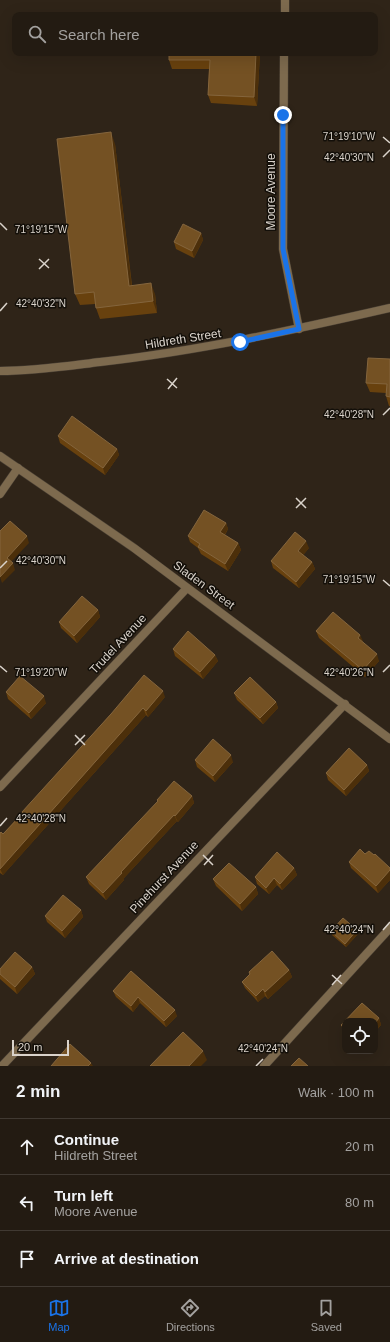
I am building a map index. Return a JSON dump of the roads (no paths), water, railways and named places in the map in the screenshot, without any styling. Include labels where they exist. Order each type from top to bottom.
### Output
[{"type":"street","points":[[285,0],[285,12]]},
{"type":"street","name":"Moore Avenue","points":[[284,56],[283,249],[299,329]]},
{"type":"street","name":"Hildreth Street","points":[[0,371],[24,371],[137,358],[240,342],[390,308]]},
{"type":"street","name":"Sladen Street","points":[[0,456],[134,548],[390,739]]},
{"type":"street","points":[[0,494],[18,468]]},
{"type":"street","name":"Trudel Avenue","points":[[0,787],[187,588]]},
{"type":"street","name":"Pinehurst Avenue","points":[[2,1066],[345,704]]},
{"type":"street","points":[[264,1066],[390,928]]}]
